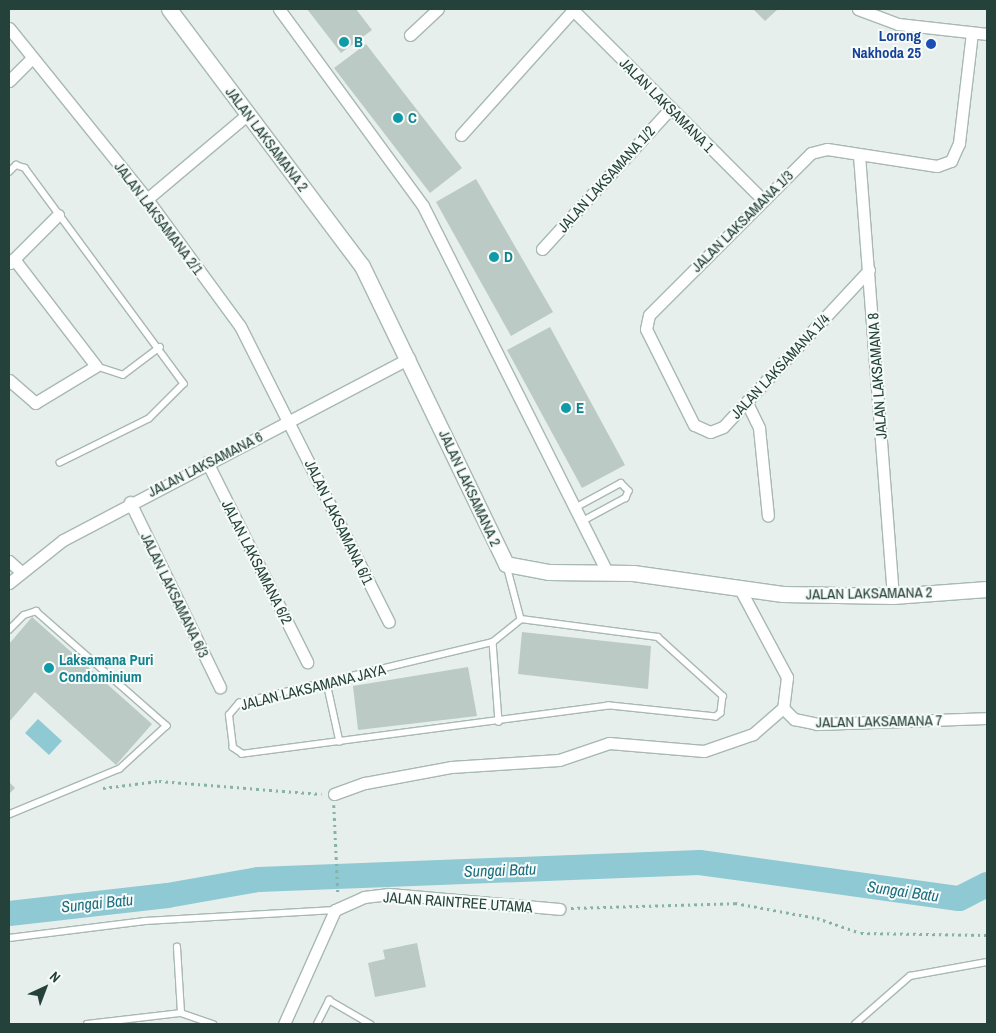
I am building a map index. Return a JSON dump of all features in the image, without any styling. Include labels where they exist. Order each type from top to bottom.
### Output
[{"type":"street","name":"JALAN LAKSAMANA 2","points":[[169,9],[362,266],[409,358],[506,564],[549,572],[607,572],[742,591],[893,596],[987,589]]},
{"type":"street","points":[[279,9],[423,206],[607,572]]},
{"type":"street","points":[[410,35],[438,9]]},
{"type":"street","points":[[461,135],[573,9]]},
{"type":"street","name":"JALAN LAKSAMANA 1","points":[[573,9],[670,109],[763,200]]},
{"type":"street","points":[[858,9],[898,24],[987,34]]},
{"type":"street","name":"JALAN LAKSAMANA 2/1","points":[[9,28],[31,59],[147,199],[240,326],[289,421]]},
{"type":"street","points":[[859,155],[938,166],[951,161],[959,143],[972,33]]},
{"type":"street","points":[[9,81],[31,59]]},
{"type":"street","name":"JALAN LAKSAMANA 1/2","points":[[542,248],[670,109]]},
{"type":"street","points":[[147,199],[248,114]]},
{"type":"street","name":"JALAN LAKSAMANA 1/3","points":[[646,329],[649,315],[811,152],[827,149],[859,155]]},
{"type":"street","name":"JALAN LAKSAMANA 8","points":[[859,155],[893,596]]},
{"type":"street","points":[[9,380],[35,403],[96,366],[11,262],[58,214]]},
{"type":"street","name":"JALAN LAKSAMANA 1/4","points":[[646,329],[694,425],[710,432],[723,427],[747,403],[869,270]]},
{"type":"street","name":"JALAN LAKSAMANA 6","points":[[9,583],[20,571],[62,540],[130,502],[409,358]]},
{"type":"street","points":[[747,403],[759,428],[768,516]]},
{"type":"street","name":"JALAN LAKSAMANA 6/1","points":[[289,421],[389,622]]},
{"type":"street","name":"JALAN LAKSAMANA 6/2","points":[[207,462],[307,662]]},
{"type":"street","name":"JALAN LAKSAMANA 6/3","points":[[130,502],[220,687]]},
{"type":"street","points":[[9,561],[20,571]]},
{"type":"street","points":[[334,794],[365,783],[451,767],[560,760],[609,743],[704,751],[753,734],[784,708],[787,676],[742,591]]},
{"type":"street","name":"JALAN LAKSAMANA 7","points":[[784,708],[794,719],[817,724],[987,718]]},
{"type":"street","name":"JALAN RAINTREE UTAMA","points":[[335,910],[364,897],[389,894],[559,909]]},
{"type":"street","points":[[284,1024],[335,910]]},
{"type":"lane","points":[[9,172],[16,165],[25,168],[183,379],[182,388],[149,419],[60,463]]},
{"type":"lane","points":[[96,366],[123,375],[160,347]]},
{"type":"lane","points":[[575,508],[621,483],[629,491],[626,498],[582,522]]},
{"type":"lane","points":[[506,564],[521,619]]},
{"type":"lane","points":[[9,630],[24,615],[36,611],[167,726],[120,770],[9,815]]},
{"type":"lane","name":"JALAN LAKSAMANA JAYA","points":[[521,619],[658,637],[723,696],[724,705],[716,717],[609,706],[499,722],[242,754],[233,748],[229,715],[239,703],[493,642],[521,619]]},
{"type":"lane","points":[[493,642],[499,722]]},
{"type":"lane","points":[[327,683],[340,742]]},
{"type":"lane","points":[[9,938],[145,921],[335,910]]},
{"type":"lane","points":[[177,947],[181,1013]]},
{"type":"lane","points":[[855,1024],[910,976],[987,962]]},
{"type":"lane","points":[[317,1024],[329,1000],[370,1024]]},
{"type":"lane","points":[[87,1024],[118,1022],[181,1013],[213,1024]]},
{"type":"path","points":[[101,788],[158,781],[334,794],[339,852],[339,892]]},
{"type":"path","points":[[559,909],[735,903],[817,918],[861,933],[987,935]]},
{"type":"water","points":[[38,719],[62,741],[49,755],[25,733]]},
{"type":"building","name":"B","points":[[307,9],[356,9],[372,30],[341,53]]},
{"type":"building","points":[[753,9],[778,9],[765,21]]},
{"type":"building","name":"C","points":[[366,44],[462,168],[430,193],[334,68]]},
{"type":"building","name":"D","points":[[476,179],[553,312],[511,336],[436,202]]},
{"type":"building","name":"E","points":[[550,327],[625,465],[582,488],[507,350]]},
{"type":"building","name":"Laksamana Puri Condominium","points":[[32,617],[152,724],[116,765],[35,692],[9,722],[9,644]]},
{"type":"building","points":[[522,632],[651,646],[648,689],[518,674]]},
{"type":"building","points":[[468,667],[477,716],[358,730],[353,686]]},
{"type":"building","points":[[9,782],[15,788],[9,794]]},
{"type":"building","points":[[417,943],[426,987],[375,997],[368,963],[385,959],[383,950]]},
{"type":"waterway","name":"Sungai Batu","points":[[9,913],[167,895],[258,879],[699,862],[959,898],[987,884]]},
{"type":"place","name":"B","points":[[344,42]]},
{"type":"place","name":"Lorong Nakhoda 25","points":[[931,44]]},
{"type":"place","name":"C","points":[[398,118]]},
{"type":"place","name":"D","points":[[494,257]]},
{"type":"place","name":"E","points":[[566,408]]},
{"type":"place","name":"Laksamana Puri Condominium","points":[[49,668]]}]
